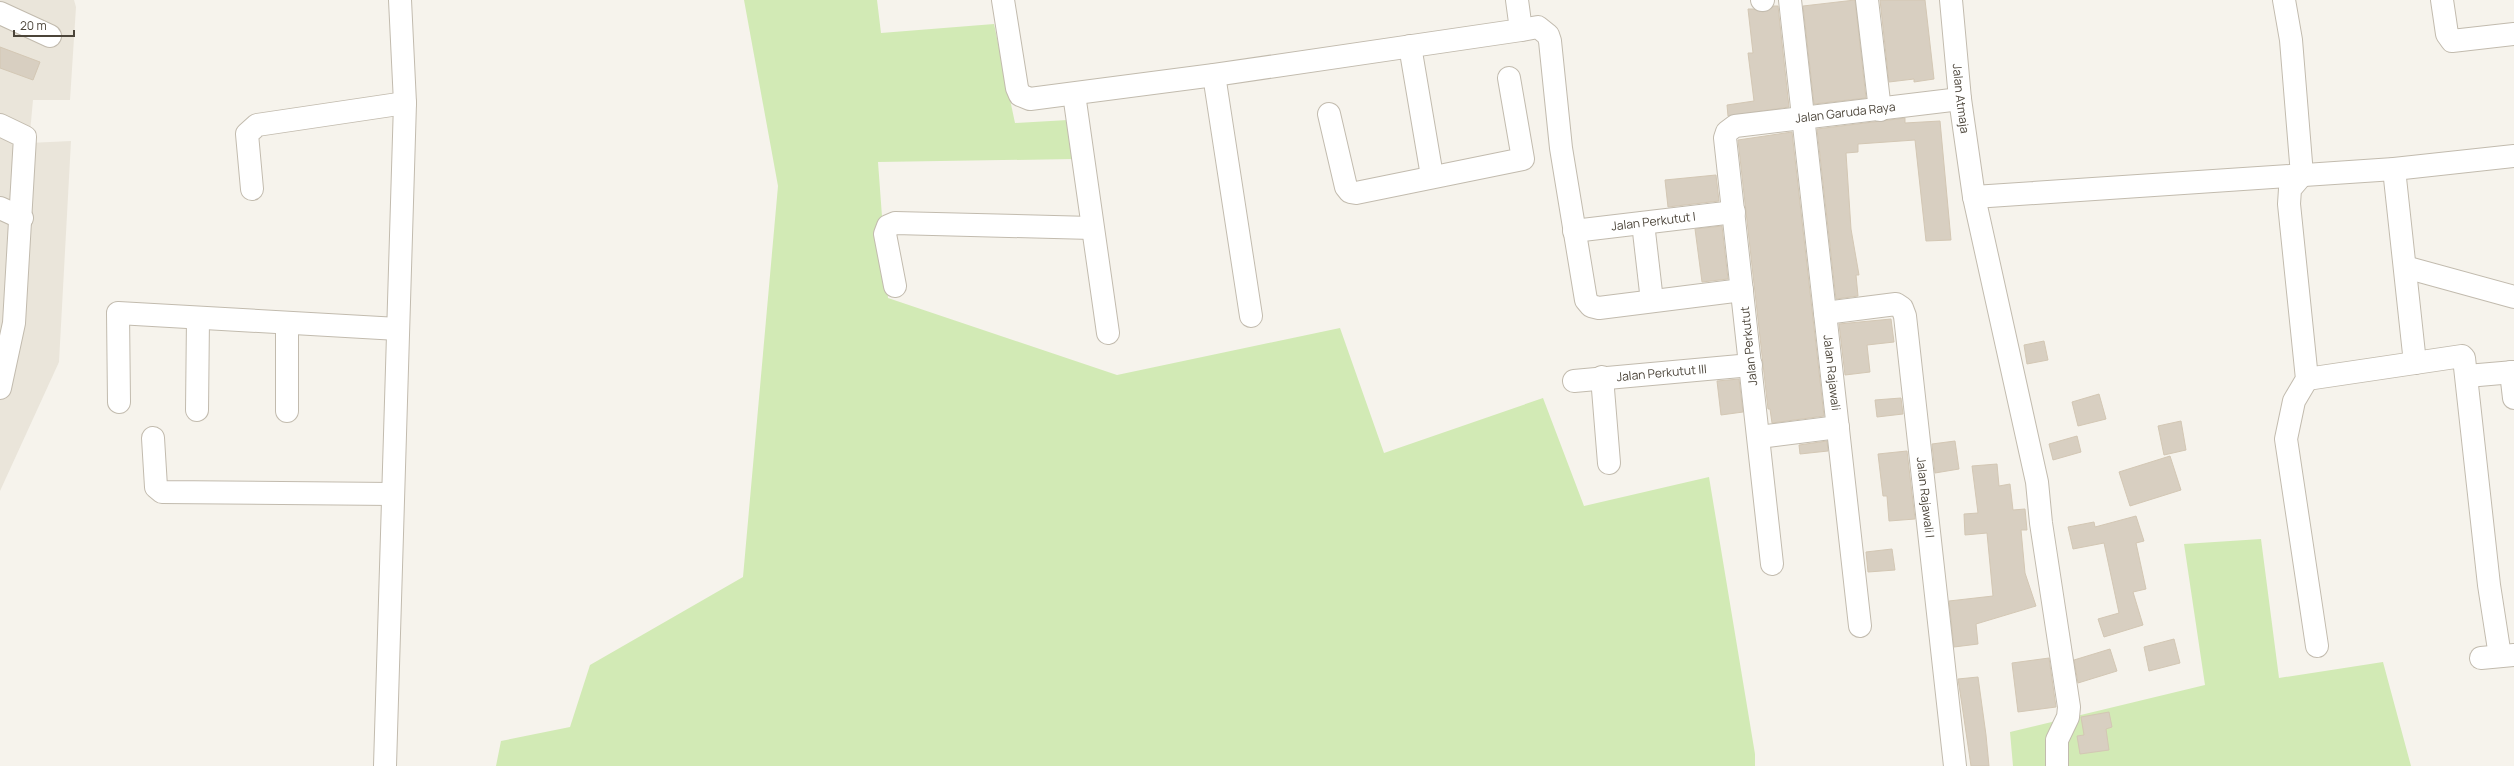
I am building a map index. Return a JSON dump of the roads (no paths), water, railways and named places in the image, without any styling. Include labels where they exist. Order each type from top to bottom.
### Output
[{"type":"street","points":[[385,766],[405,103],[400,0]]},
{"type":"street","points":[[1003,0],[1017,88],[1020,95],[1030,99],[1214,75],[1538,27],[1544,30],[1550,41],[1561,148],[1586,300],[1591,306],[1599,308],[1742,290]]},
{"type":"street","points":[[1518,0],[1521,30]]},
{"type":"street","name":"Jalan Rajawali","points":[[1790,0],[1860,626]]},
{"type":"street","points":[[1867,0],[1880,110]]},
{"type":"street","name":"Jalan Atmaja","points":[[1951,0],[1960,99],[1974,197],[2037,482],[2041,523],[2069,707],[2068,717],[2057,740],[2057,766]]},
{"type":"street","points":[[2284,0],[2291,40],[2302,175],[2290,189],[2289,204],[2307,379],[2294,401],[2286,438],[2317,646]]},
{"type":"street","points":[[2442,0],[2447,34],[2452,41],[2514,34]]},
{"type":"street","points":[[0,13],[50,36]]},
{"type":"street","points":[[1410,46],[1432,176]]},
{"type":"street","points":[[1214,75],[1251,316]]},
{"type":"street","points":[[1329,114],[1346,188],[1350,192],[1356,193],[1432,176],[1523,159],[1509,78]]},
{"type":"street","points":[[1074,94],[1108,333]]},
{"type":"street","name":"Jalan Garuda Raya","points":[[1730,129],[1735,126],[1880,110],[1960,99]]},
{"type":"street","points":[[252,189],[247,134],[257,125],[405,103]]},
{"type":"street","points":[[0,125],[25,137],[22,218],[8,299],[14,323],[1,384]]},
{"type":"street","name":"Jalan Perkutut","points":[[1730,129],[1725,138],[1772,564]]},
{"type":"street","points":[[1974,197],[2394,169],[2514,156]]},
{"type":"street","points":[[2394,169],[2415,363]]},
{"type":"street","points":[[0,208],[22,218]]},
{"type":"street","name":"Jalan Perkutut I","points":[[1574,231],[1734,212]]},
{"type":"street","points":[[895,286],[885,234],[888,226],[895,223],[1092,228]]},
{"type":"street","points":[[1643,223],[1652,302]]},
{"type":"street","points":[[2405,267],[2514,297]]},
{"type":"street","name":"Jalan Rajawali I","points":[[1825,313],[1896,304],[1902,308],[1905,316],[1955,766]]},
{"type":"street","points":[[119,402],[118,313],[398,329]]},
{"type":"street","points":[[198,318],[198,410]]},
{"type":"street","points":[[287,323],[287,412]]},
{"type":"street","points":[[2307,379],[2462,356],[2464,358],[2498,656]]},
{"type":"street","name":"Jalan Perkutut III","points":[[1574,381],[1602,377],[1751,365]]},
{"type":"street","points":[[2467,376],[2512,372],[2514,398]]},
{"type":"street","points":[[1602,377],[1609,463]]},
{"type":"street","points":[[1759,436],[1838,427]]},
{"type":"street","points":[[153,438],[156,488],[162,492],[393,494]]}]
